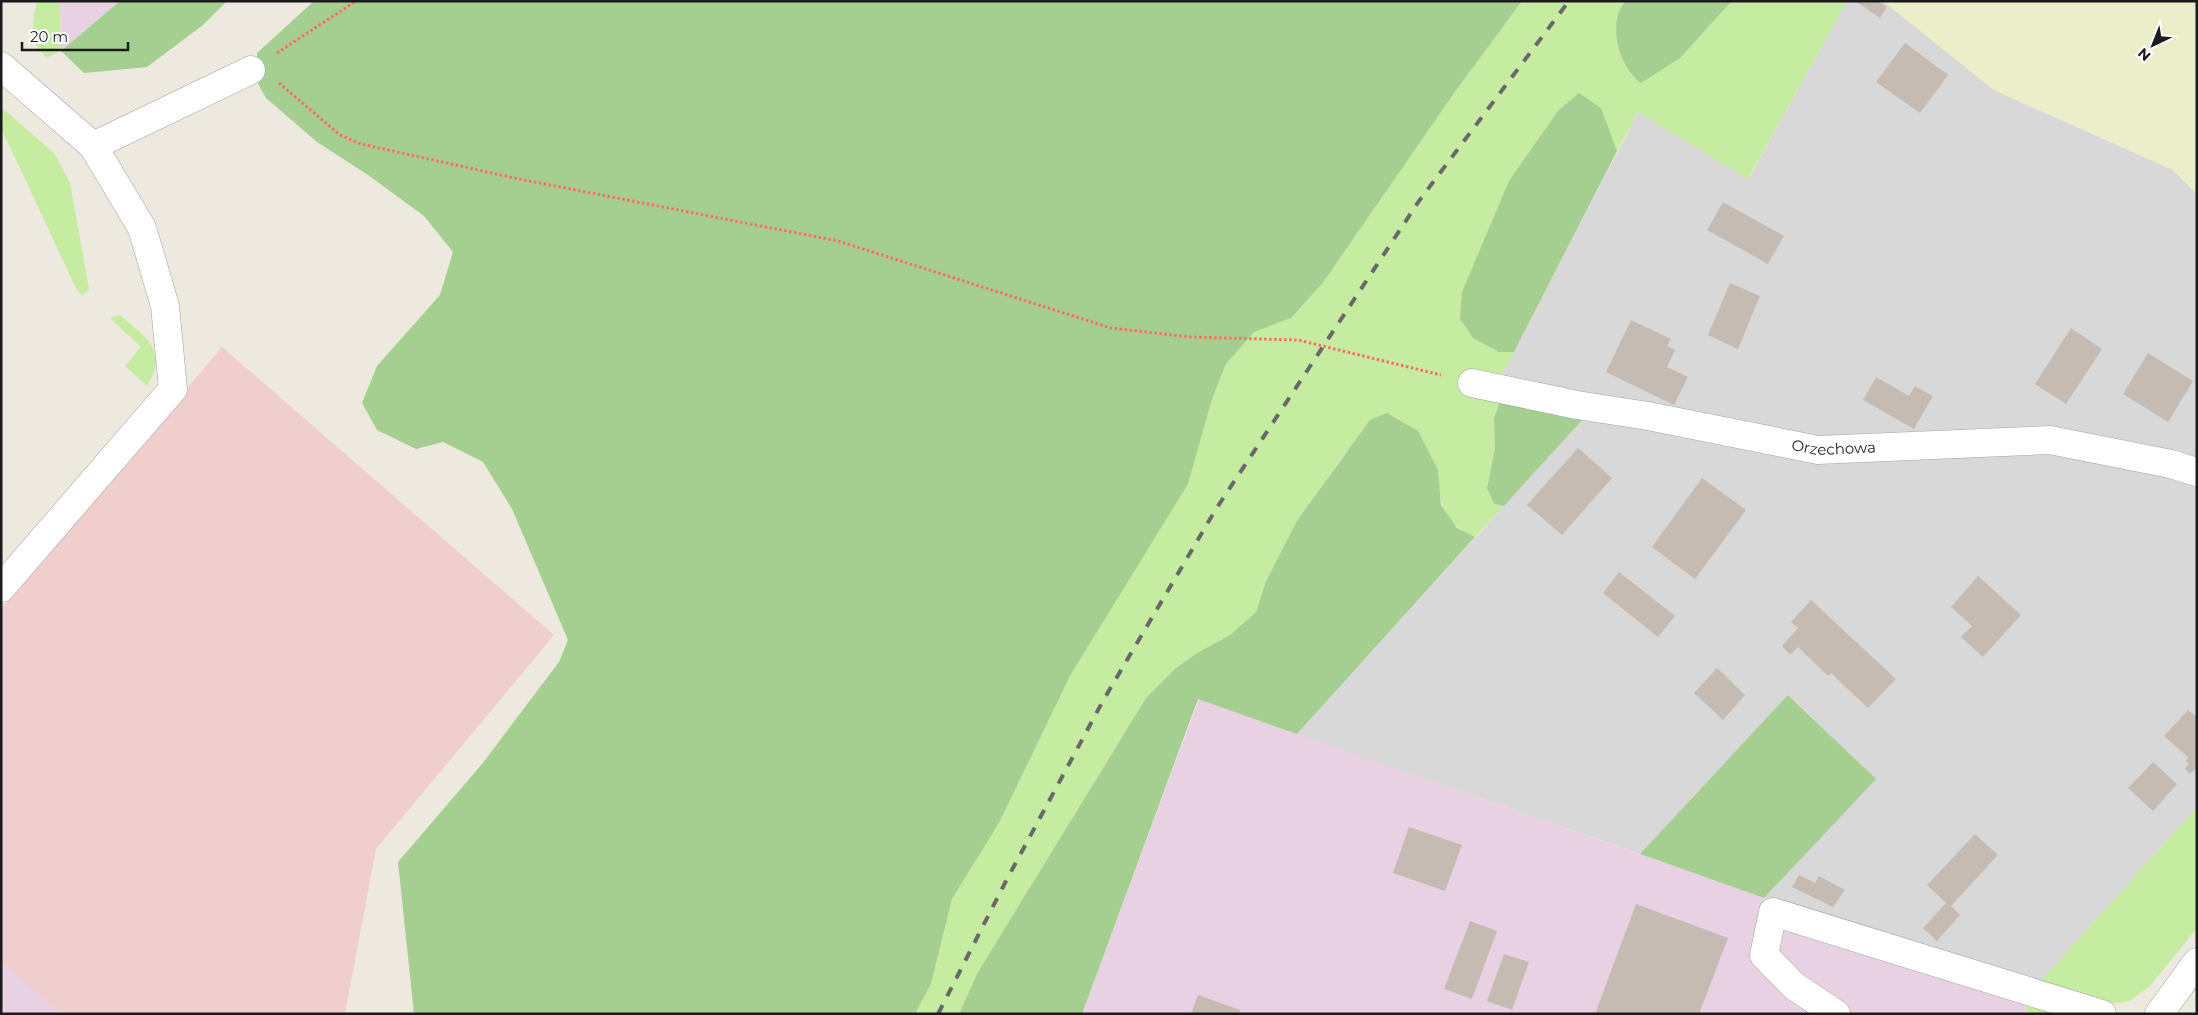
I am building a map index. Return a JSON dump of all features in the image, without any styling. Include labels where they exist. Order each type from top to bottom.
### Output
[{"type":"street","points":[[1,66],[93,146],[142,228],[165,306],[172,389],[1,588]]},
{"type":"street","points":[[93,146],[251,70]]},
{"type":"street","name":"Orzechowa","points":[[1472,383],[1577,405],[1648,416],[1818,450],[2050,440],[2171,464],[2197,472]]},
{"type":"street","points":[[1836,1014],[1794,986],[1764,955],[1773,912],[2102,1014]]},
{"type":"street","points":[[2159,1014],[2197,962]]},
{"type":"path","points":[[251,70],[356,1]]},
{"type":"path","points":[[251,70],[280,83],[340,135],[361,144],[519,179],[838,241],[1111,328],[1190,337],[1298,340],[1472,383]]},
{"type":"shaded area","points":[[57,1],[120,1],[61,51],[60,5]]},
{"type":"shaded area","points":[[1847,1],[1883,1],[1994,90],[2173,170],[2197,194],[2197,461],[1804,435],[1499,381],[1638,112],[1749,178]]},
{"type":"shaded area","points":[[222,347],[554,635],[376,849],[345,1014],[60,1014],[1,963],[1,608]]},
{"type":"shaded area","points":[[1586,416],[1829,461],[2028,451],[2171,475],[2197,484],[2197,807],[2039,983],[1764,898],[1875,779],[1789,695],[1640,854],[1297,734]]},
{"type":"shaded area","points":[[1199,699],[1764,898],[1758,915],[2023,1001],[2028,1014],[1082,1014]]},
{"type":"shaded area","points":[[1,961],[61,1014],[1,1014]]},
{"type":"green space","points":[[37,1],[57,1],[60,5],[61,51],[46,58],[32,40]]},
{"type":"green space","points":[[120,1],[227,1],[203,25],[147,67],[84,73],[61,51]]},
{"type":"green space","points":[[314,1],[1522,1],[1457,89],[1322,284],[1291,318],[1254,332],[1226,364],[1211,402],[1188,484],[1071,674],[999,823],[952,899],[931,984],[915,1014],[414,1014],[398,862],[482,764],[559,662],[568,640],[512,509],[483,462],[443,442],[416,449],[377,430],[362,403],[377,366],[440,295],[453,252],[424,216],[368,175],[317,142],[266,98],[258,84],[257,53]]},
{"type":"green space","points":[[1522,1],[1625,1],[1616,18],[1680,58],[1732,1],[1847,1],[1748,179],[1638,112],[1617,151],[1601,108],[1499,352],[1514,352],[1499,381],[1502,397],[1494,418],[1495,448],[1487,488],[1494,504],[1504,506],[1475,537],[1455,525],[1444,511],[1438,470],[1348,449],[1298,519],[1266,581],[1256,612],[1230,635],[1197,653],[1176,668],[1146,698],[978,972],[959,1014],[915,1014],[931,984],[952,899],[999,823],[1071,674],[1211,402],[1226,364],[1254,332],[1291,318],[1322,284],[1457,89]]},
{"type":"green space","points":[[1625,1],[1732,1],[1680,58],[1641,83],[1624,63],[1618,46],[1617,17]]},
{"type":"green space","points":[[1883,1],[2197,1],[2197,194],[2173,170],[1994,90]]},
{"type":"green space","points":[[1579,93],[1601,108],[1617,151],[1514,352],[1499,352],[1473,338],[1460,319],[1462,292],[1509,181],[1558,111]]},
{"type":"green space","points":[[1,107],[55,154],[70,183],[89,289],[82,295],[76,288],[1,128]]},
{"type":"green space","points":[[120,315],[138,330],[152,346],[156,363],[147,386],[125,366],[141,347],[110,318]]},
{"type":"green space","points":[[1502,397],[1586,416],[1504,506],[1494,504],[1487,488],[1495,448],[1494,418]]},
{"type":"green space","points":[[1387,413],[1418,431],[1438,470],[1441,505],[1457,528],[1475,537],[1297,734],[1198,699],[1082,1014],[959,1014],[978,972],[1146,698],[1176,668],[1197,653],[1230,635],[1256,612],[1266,581],[1298,519],[1370,420]]},
{"type":"green space","points":[[1788,695],[1876,779],[1764,898],[1640,854]]},
{"type":"green space","points":[[2197,807],[2197,928],[2151,985],[2130,1001],[2110,1004],[2039,983]]},
{"type":"green space","points":[[2024,1001],[2053,1014],[2028,1014]]},
{"type":"building","points":[[1855,1],[1878,1],[1887,7],[1880,18]]},
{"type":"building","points":[[1905,43],[1948,75],[1920,113],[1876,82]]},
{"type":"building","points":[[1723,202],[1784,236],[1768,264],[1707,230]]},
{"type":"building","points":[[1730,283],[1760,296],[1738,349],[1708,335]]},
{"type":"building","points":[[1631,320],[1671,339],[1667,346],[1675,350],[1667,367],[1688,377],[1674,405],[1606,372]]},
{"type":"building","points":[[2071,328],[2102,349],[2066,404],[2035,384]]},
{"type":"building","points":[[2148,353],[2193,381],[2168,422],[2123,394]]},
{"type":"building","points":[[1876,377],[1909,396],[1915,386],[1933,396],[1914,429],[1863,400]]},
{"type":"building","points":[[1578,448],[1612,478],[1562,535],[1527,505]]},
{"type":"building","points":[[1702,478],[1746,510],[1695,579],[1652,547]]},
{"type":"building","points":[[1619,572],[1675,616],[1658,637],[1603,593]]},
{"type":"building","points":[[1978,576],[2021,615],[1983,657],[1961,637],[1972,626],[1951,607]]},
{"type":"building","points":[[1811,600],[1896,679],[1868,708],[1831,673],[1828,676],[1798,647],[1790,655],[1782,646],[1798,628],[1791,622]]},
{"type":"building","points":[[1717,668],[1745,695],[1723,720],[1694,693]]},
{"type":"building","points":[[2188,710],[2197,717],[2197,770],[2195,769],[2190,774],[2185,769],[2189,764],[2186,761],[2188,757],[2164,736]]},
{"type":"building","points":[[2153,762],[2177,784],[2153,811],[2128,788]]},
{"type":"building","points":[[1409,827],[1462,845],[1445,891],[1393,873]]},
{"type":"building","points":[[1975,834],[1998,855],[1951,906],[1960,915],[1937,941],[1923,928],[1946,903],[1927,885]]},
{"type":"building","points":[[1799,875],[1815,883],[1819,876],[1845,890],[1833,907],[1792,887]]},
{"type":"building","points":[[1636,904],[1728,938],[1699,1014],[1595,1014]]},
{"type":"building","points":[[1470,921],[1497,931],[1472,999],[1444,989]]},
{"type":"building","points":[[1504,954],[1529,962],[1512,1010],[1487,1001]]},
{"type":"building","points":[[1198,995],[1240,1010],[1239,1014],[1191,1014]]},
{"type":"railway","points":[[938,1014],[1006,881],[1104,699],[1216,509],[1419,201],[1569,1]]}]
